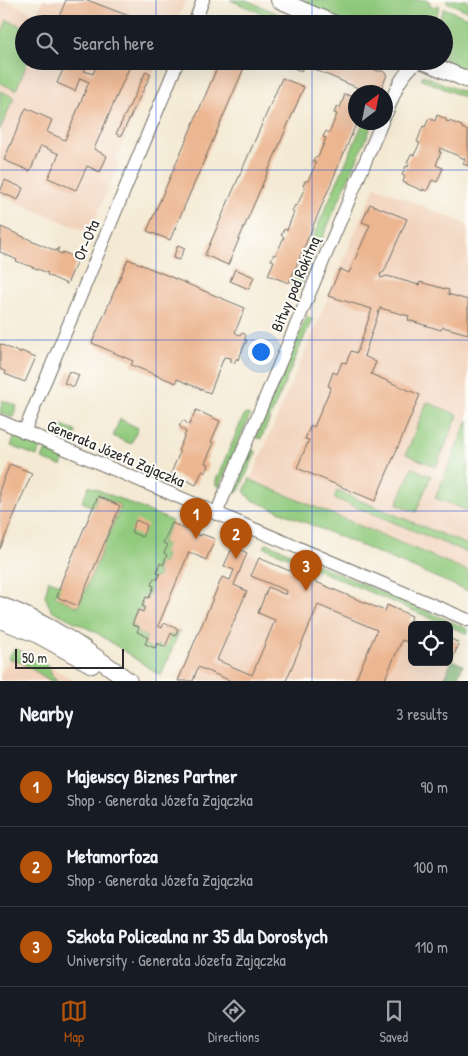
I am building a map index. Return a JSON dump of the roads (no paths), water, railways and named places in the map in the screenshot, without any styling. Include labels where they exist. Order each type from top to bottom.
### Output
[{"type":"street","points":[[197,15],[203,0]]},
{"type":"street","points":[[279,0],[314,15]]},
{"type":"street","name":"Or-Ota","points":[[24,432],[174,70]]},
{"type":"street","points":[[393,97],[402,76],[407,70]]},
{"type":"street","points":[[444,70],[468,80]]},
{"type":"street","name":"Bitwy pod Rokitną","points":[[216,514],[379,130]]},
{"type":"street","name":"Generała Józefa Zajączka","points":[[0,421],[468,620]]},
{"type":"street","points":[[0,605],[122,681]]},
{"type":"street","points":[[0,620],[26,622],[71,639],[129,681]]},
{"type":"place","name":"Majewscy Biznes Partner","points":[[196,539]]},
{"type":"place","name":"Metamorfoza","points":[[236,559]]},
{"type":"place","name":"Szkoła Policealna nr 35 dla Dorosłych","points":[[306,591]]}]
